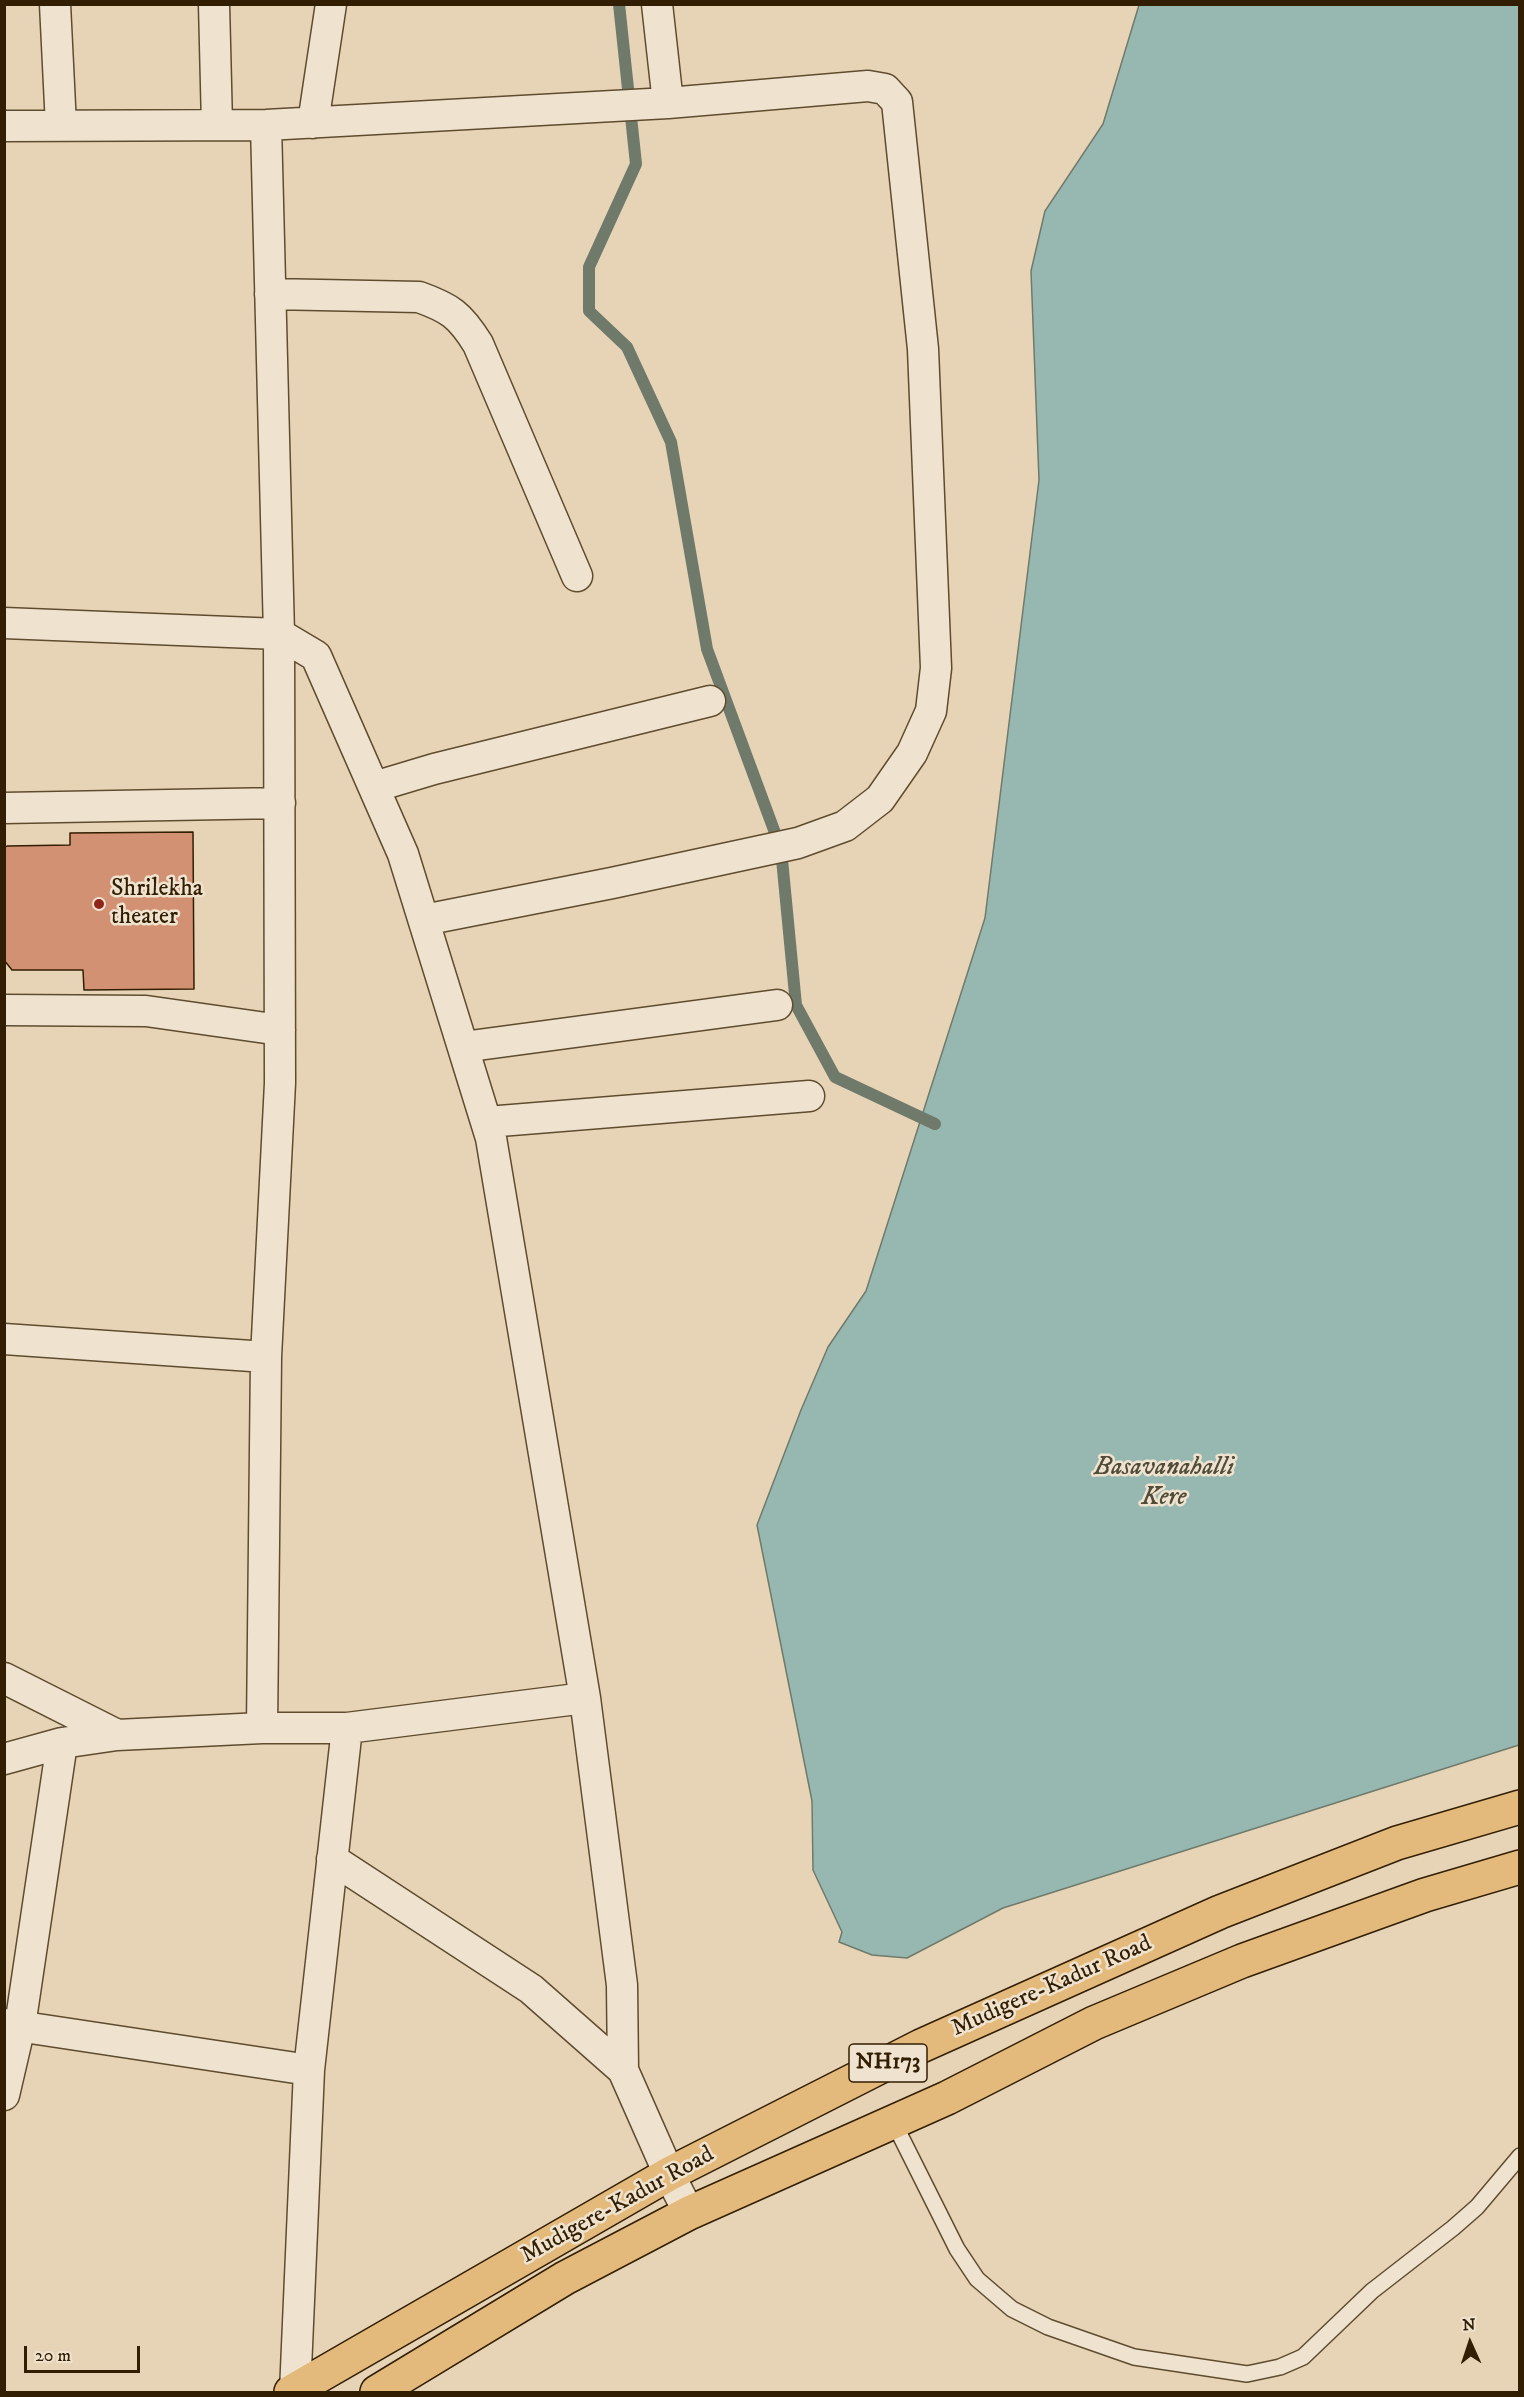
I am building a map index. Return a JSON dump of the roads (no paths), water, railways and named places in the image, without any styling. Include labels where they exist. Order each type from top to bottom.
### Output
[{"type":"highway","name":"Mudigere-Kadur Road","points":[[294,2392],[669,2174],[941,2037],[1220,1912],[1397,1843],[1520,1808]]},
{"type":"highway","name":"Mudigere-Kadur Road","points":[[377,2392],[565,2278],[689,2212],[947,2098],[1094,2023],[1242,1961],[1425,1895],[1520,1867]]},
{"type":"street","points":[[55,4],[62,126]]},
{"type":"street","points":[[214,4],[218,125]]},
{"type":"street","points":[[313,123],[331,4]]},
{"type":"street","points":[[657,4],[659,103]]},
{"type":"street","points":[[4,126],[313,123],[659,103],[868,86],[885,89],[897,102],[923,349],[936,668],[931,711],[912,753],[880,799],[845,826],[798,843],[424,920]]},
{"type":"street","points":[[262,1728],[266,1357],[280,1083],[279,634],[266,125]]},
{"type":"street","points":[[270,294],[419,297],[442,305],[464,321],[478,344],[577,576]]},
{"type":"street","points":[[4,623],[279,634],[316,656],[403,854],[491,1138],[585,1698],[622,1985],[623,2070],[669,2174],[689,2212]]},
{"type":"street","points":[[374,787],[434,769],[710,701]]},
{"type":"street","points":[[4,808],[280,803]]},
{"type":"street","points":[[463,1047],[777,1005]]},
{"type":"street","points":[[4,1010],[146,1011],[280,1030]]},
{"type":"street","points":[[487,1122],[809,1096]]},
{"type":"street","points":[[4,1339],[266,1357]]},
{"type":"street","points":[[4,1678],[117,1735]]},
{"type":"street","points":[[4,1760],[62,1743],[117,1735],[262,1728],[347,1728],[585,1698]]},
{"type":"street","points":[[294,2392],[309,2070],[347,1728]]},
{"type":"street","points":[[4,2096],[12,2025],[62,1743]]},
{"type":"street","points":[[332,1859],[531,1989],[623,2070]]},
{"type":"street","points":[[12,2025],[309,2070]]},
{"type":"lane","points":[[893,2121],[957,2249],[977,2279],[1012,2309],[1048,2327],[1134,2357],[1246,2374],[1280,2367],[1303,2357],[1372,2291],[1477,2207],[1520,2156]]},
{"type":"water","name":"Basavanahalli Kere","points":[[1139,5],[1519,5],[1519,1745],[1003,1908],[907,1958],[872,1955],[839,1942],[842,1932],[813,1870],[812,1801],[757,1525],[828,1347],[866,1291],[985,918],[1039,480],[1031,271],[1045,211],[1103,124]]},
{"type":"waterway","points":[[619,4],[636,164],[589,267],[589,311],[627,347],[671,442],[707,649],[781,849],[796,1005],[835,1077],[935,1124]]},
{"type":"place","name":"Shrilekha theater","points":[[99,904]]}]
